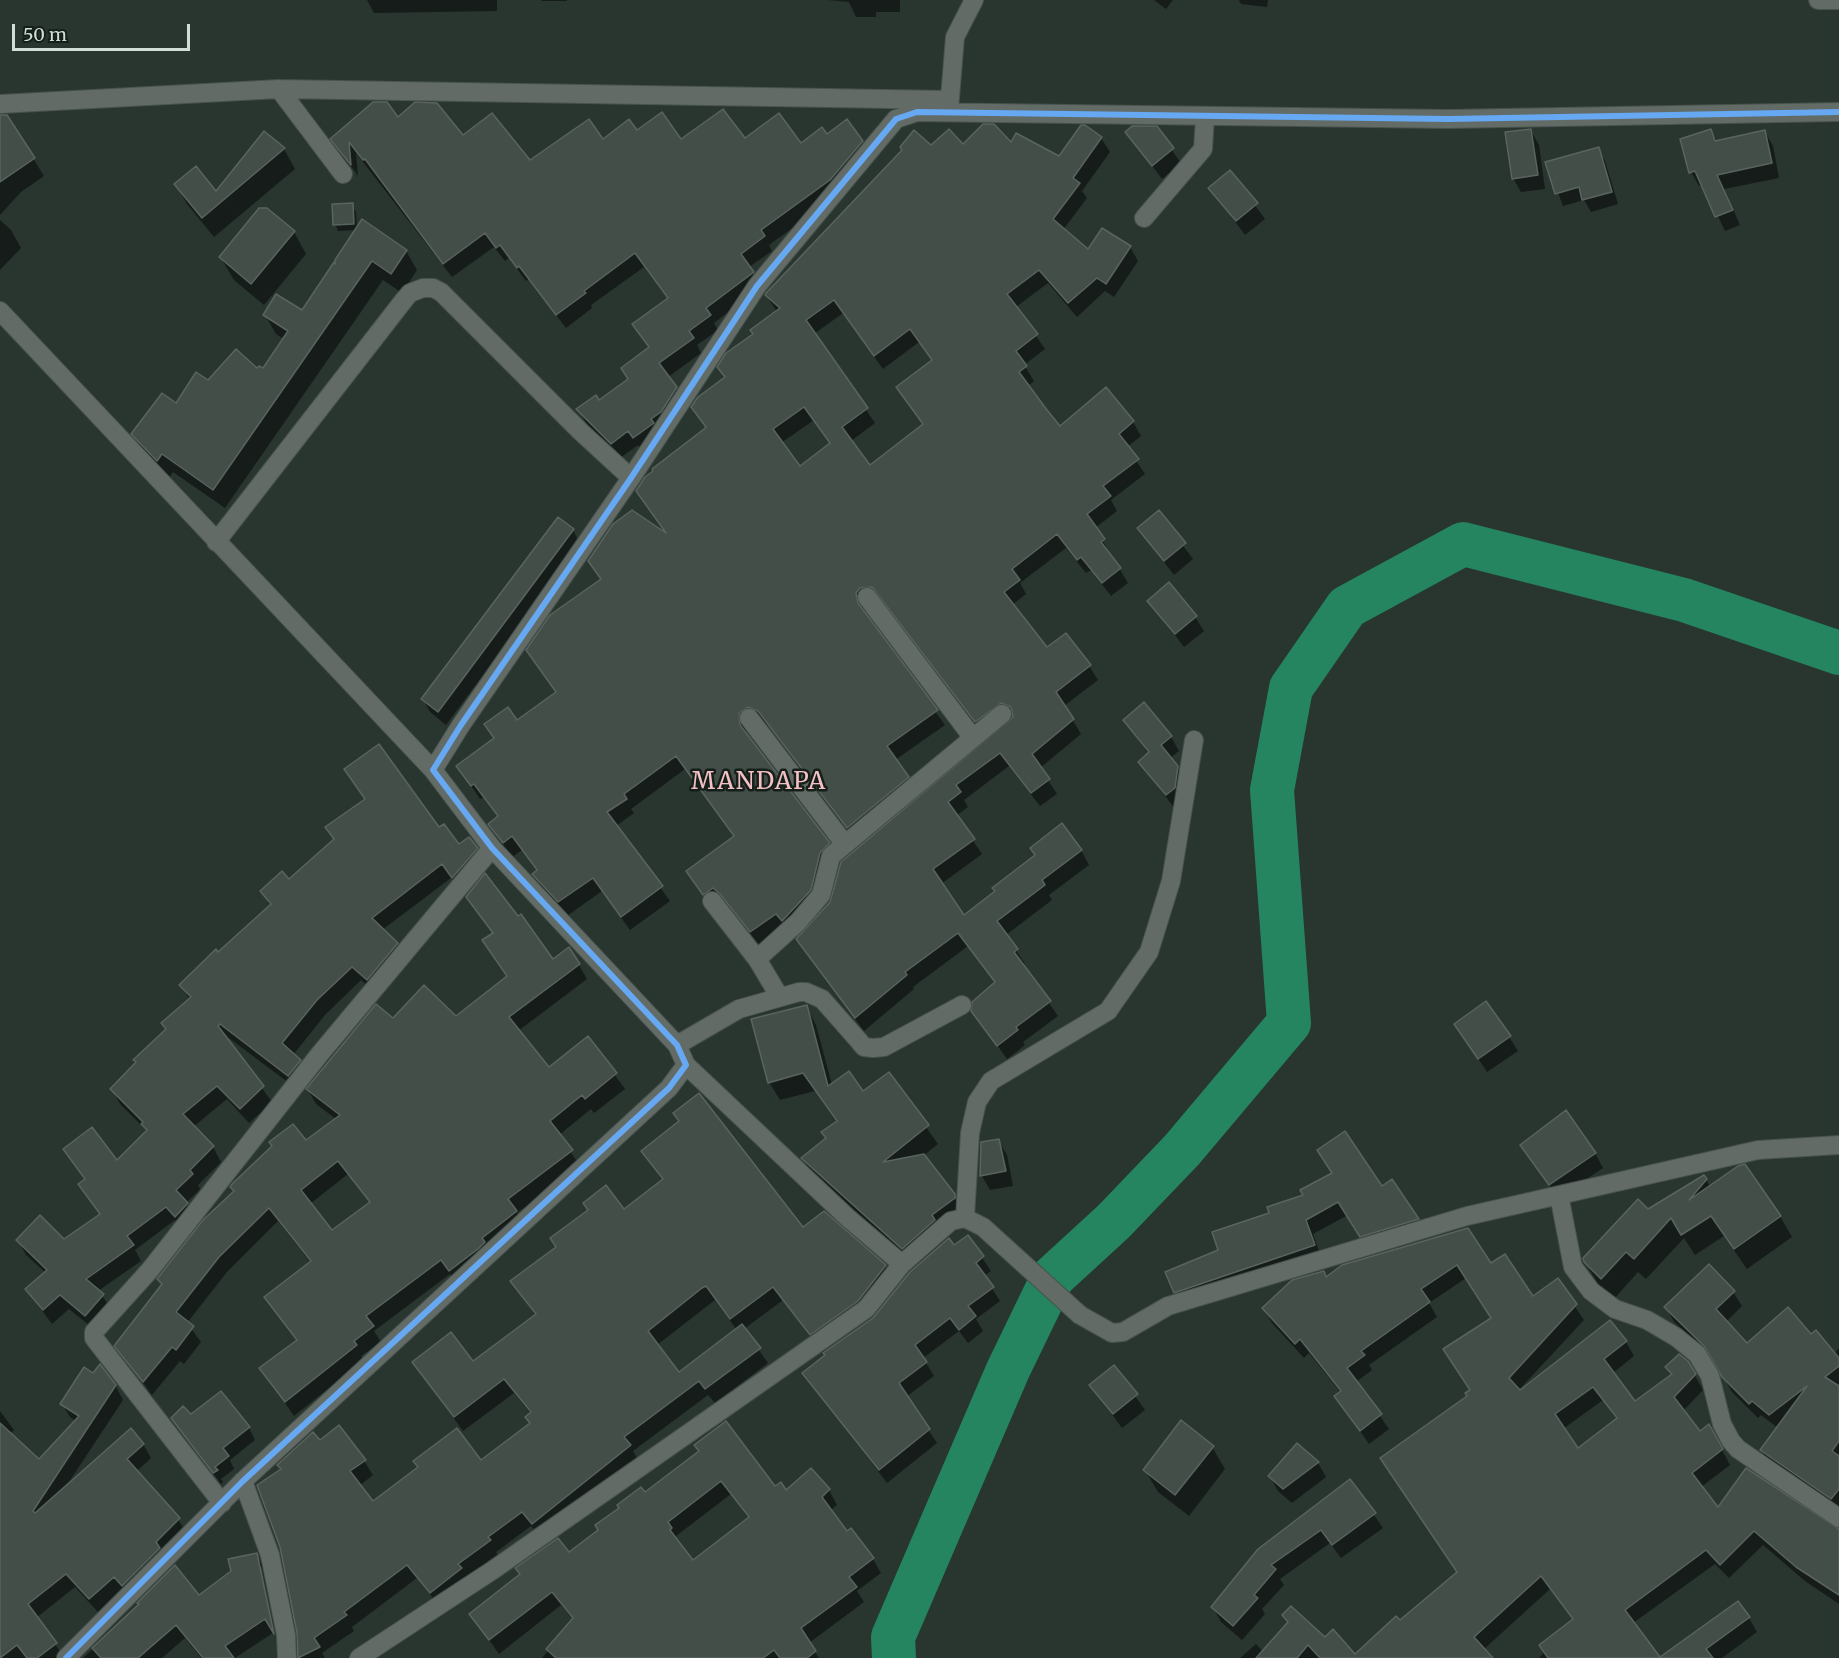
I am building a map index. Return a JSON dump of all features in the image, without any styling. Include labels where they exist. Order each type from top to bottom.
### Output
[{"type":"street","points":[[949,101],[955,37],[974,0]]},
{"type":"street","points":[[279,89],[343,174]]},
{"type":"street","points":[[0,104],[279,89],[949,101],[1205,117],[1448,119],[1839,112]]},
{"type":"street","points":[[434,770],[461,725],[631,478],[757,286],[896,119],[949,101]]},
{"type":"street","points":[[1144,218],[1203,149],[1205,117]]},
{"type":"street","points":[[216,542],[404,300],[410,293],[423,288],[433,288],[441,292],[581,432],[631,478]]},
{"type":"street","points":[[0,311],[434,770],[492,848],[677,1045],[686,1065],[847,1217],[902,1264]]},
{"type":"street","points":[[867,597],[974,738]]},
{"type":"street","points":[[757,959],[798,922],[821,896],[831,856],[844,843],[1002,714]]},
{"type":"street","points":[[749,718],[844,843]]},
{"type":"street","points":[[965,1218],[970,1133],[977,1102],[986,1088],[991,1081],[1108,1011],[1149,952],[1171,881],[1194,740]]},
{"type":"street","points":[[222,1503],[94,1338],[94,1332],[150,1270],[319,1055],[492,848]]},
{"type":"street","points":[[712,901],[757,959],[779,996]]},
{"type":"street","points":[[677,1045],[739,1009],[800,992],[814,994],[822,999],[864,1047],[873,1048],[884,1047],[962,1005]]},
{"type":"street","points":[[66,1658],[243,1481],[669,1088],[686,1065]]},
{"type":"street","points":[[359,1658],[493,1570],[866,1309],[902,1264],[951,1221],[965,1218],[983,1227],[1080,1315],[1112,1334],[1123,1332],[1168,1306],[1467,1216],[1758,1150],[1839,1145]]},
{"type":"street","points":[[1559,1195],[1573,1267],[1591,1291],[1615,1309],[1647,1320],[1676,1337],[1697,1354],[1710,1376],[1722,1424],[1731,1441],[1738,1449],[1839,1518]]},
{"type":"street","points":[[243,1481],[270,1555],[286,1635],[287,1658]]},
{"type":"building","points":[[373,102],[387,102],[398,117],[415,102],[437,103],[463,135],[492,113],[530,160],[589,119],[603,139],[629,119],[637,130],[662,112],[681,139],[723,109],[745,138],[779,113],[801,143],[822,127],[827,134],[847,119],[863,141],[830,180],[761,230],[765,236],[741,254],[754,272],[706,308],[711,315],[689,331],[694,338],[659,363],[677,387],[661,412],[651,419],[654,423],[633,438],[628,431],[611,444],[576,409],[596,395],[599,400],[628,379],[621,368],[649,347],[632,324],[668,298],[635,253],[556,315],[519,266],[517,268],[500,245],[496,248],[485,233],[443,264],[365,159],[363,160],[349,142],[351,165],[330,139]]},
{"type":"building","points":[[0,115],[7,115],[35,158],[0,182]]},
{"type":"building","points":[[983,124],[994,124],[1011,142],[1016,133],[1059,156],[1081,125],[1085,125],[1102,137],[1073,178],[1080,183],[1053,219],[1088,249],[1102,228],[1131,246],[1106,284],[1097,278],[1068,303],[1039,270],[1007,294],[1038,334],[1016,351],[1027,366],[1019,372],[1047,410],[1060,426],[1106,387],[1134,421],[1119,434],[1139,459],[1103,486],[1111,496],[1087,514],[1105,539],[1101,542],[1121,568],[1102,583],[1081,557],[1077,560],[1057,534],[1012,569],[1020,580],[1004,592],[1047,647],[1066,633],[1091,665],[1056,692],[1074,719],[1032,754],[1050,779],[1031,793],[1000,753],[956,785],[961,792],[948,802],[975,839],[933,869],[964,915],[995,891],[992,888],[1035,855],[1030,848],[1062,823],[1082,850],[1042,880],[1045,885],[997,921],[1018,949],[1014,952],[1051,1001],[1016,1027],[1018,1030],[997,1046],[971,1011],[972,1002],[995,982],[958,933],[905,972],[907,975],[855,1018],[796,939],[830,902],[841,862],[1013,717],[1011,707],[1001,703],[975,722],[872,587],[860,588],[856,593],[858,603],[938,710],[887,746],[909,777],[847,828],[758,711],[748,707],[739,713],[740,725],[830,843],[820,853],[811,890],[782,921],[776,914],[750,932],[720,894],[713,888],[703,895],[686,871],[734,836],[676,756],[624,794],[627,799],[607,812],[663,886],[621,917],[593,878],[558,902],[532,874],[537,870],[512,836],[503,843],[488,824],[498,816],[474,784],[471,786],[456,766],[494,738],[484,724],[508,707],[517,720],[556,692],[526,650],[550,615],[601,579],[588,561],[613,524],[632,510],[666,533],[636,491],[645,477],[653,471],[652,469],[706,427],[691,407],[698,397],[725,377],[717,367],[726,353],[753,334],[750,330],[780,308],[765,295],[766,293],[902,150],[900,147],[914,130],[931,145],[949,129],[963,144]],"holes":[[[834,300],[874,356],[910,329],[932,360],[896,387],[923,424],[870,465],[842,427],[868,408],[806,320]],[[804,407],[830,443],[800,466],[773,429]]]},
{"type":"building","points":[[1132,126],[1157,126],[1174,148],[1152,166],[1125,132]]},
{"type":"building","points":[[1531,129],[1538,175],[1512,179],[1505,132]]},
{"type":"building","points":[[1711,129],[1715,141],[1765,130],[1772,163],[1717,175],[1733,210],[1715,217],[1695,171],[1689,173],[1680,139]]},
{"type":"building","points":[[264,131],[285,148],[202,218],[174,184],[196,166],[216,191]]},
{"type":"building","points":[[1599,147],[1612,192],[1582,200],[1579,187],[1555,194],[1545,162]]},
{"type":"building","points":[[1230,170],[1258,203],[1236,221],[1208,188]]},
{"type":"building","points":[[353,203],[354,224],[333,225],[332,204]]},
{"type":"building","points":[[259,208],[267,208],[295,231],[251,284],[219,257]]},
{"type":"building","points":[[362,219],[407,250],[391,274],[372,261],[213,490],[162,454],[157,461],[131,434],[162,393],[176,403],[196,372],[208,380],[236,349],[257,368],[259,366],[263,368],[288,331],[263,315],[276,294],[302,310],[334,262],[335,264],[335,260]]},
{"type":"building","points":[[1159,510],[1186,543],[1164,561],[1137,528]]},
{"type":"building","points":[[558,517],[574,529],[438,712],[421,699]]},
{"type":"building","points":[[1169,582],[1197,616],[1175,634],[1147,601]]},
{"type":"building","points":[[1144,702],[1172,736],[1161,745],[1178,766],[1175,788],[1166,795],[1138,762],[1149,752],[1123,720]]},
{"type":"building","points":[[379,744],[439,827],[444,824],[459,844],[469,837],[478,848],[452,878],[442,864],[372,918],[398,943],[367,980],[352,967],[317,1000],[282,1043],[301,1060],[288,1076],[220,1024],[218,1026],[264,1086],[240,1109],[217,1086],[183,1114],[214,1146],[190,1170],[193,1174],[176,1190],[188,1203],[175,1217],[166,1207],[127,1236],[134,1245],[86,1279],[104,1294],[85,1316],[60,1295],[43,1310],[25,1289],[47,1270],[16,1240],[40,1215],[64,1239],[100,1214],[78,1184],[85,1179],[63,1149],[92,1127],[117,1160],[147,1130],[141,1124],[143,1122],[110,1089],[136,1062],[133,1060],[166,1029],[161,1023],[191,997],[179,985],[216,949],[218,952],[271,904],[260,891],[282,871],[289,879],[334,839],[325,827],[365,799],[344,769]]},
{"type":"building","points":[[485,873],[518,916],[521,914],[553,959],[569,947],[580,964],[509,1017],[549,1067],[588,1036],[617,1073],[585,1099],[582,1095],[550,1121],[573,1150],[508,1199],[517,1211],[482,1238],[485,1242],[478,1249],[449,1271],[441,1260],[366,1316],[374,1326],[354,1341],[357,1345],[285,1402],[259,1368],[297,1340],[264,1297],[311,1261],[269,1208],[219,1257],[176,1312],[194,1326],[176,1350],[172,1347],[143,1382],[114,1346],[162,1284],[157,1279],[203,1220],[234,1191],[230,1187],[233,1183],[272,1146],[269,1142],[293,1124],[306,1140],[340,1115],[306,1089],[376,1004],[393,1018],[424,985],[456,1016],[507,976],[482,940],[493,933],[466,897]],"holes":[[[338,1161],[370,1202],[332,1230],[301,1190]]]},
{"type":"building","points":[[1486,1001],[1511,1036],[1478,1059],[1454,1024]]},
{"type":"building","points":[[807,1005],[828,1086],[849,1071],[863,1091],[889,1072],[929,1125],[883,1162],[924,1154],[955,1194],[955,1198],[932,1215],[935,1220],[902,1249],[801,1158],[826,1138],[821,1132],[837,1121],[803,1073],[768,1083],[751,1019]]},
{"type":"building","points":[[699,1093],[803,1227],[824,1211],[886,1265],[858,1301],[810,1335],[773,1287],[730,1319],[706,1286],[702,1288],[648,1331],[679,1372],[742,1324],[761,1348],[705,1389],[699,1381],[624,1437],[631,1445],[532,1524],[522,1512],[488,1537],[491,1540],[458,1564],[462,1568],[430,1593],[407,1565],[344,1612],[347,1615],[314,1638],[320,1647],[298,1658],[297,1633],[280,1547],[257,1485],[281,1469],[277,1465],[313,1432],[320,1440],[339,1425],[366,1460],[350,1471],[373,1501],[418,1467],[413,1461],[457,1428],[481,1460],[530,1423],[525,1417],[531,1412],[504,1379],[454,1417],[412,1362],[451,1332],[473,1361],[536,1314],[510,1281],[556,1247],[550,1238],[588,1210],[583,1203],[606,1185],[624,1209],[663,1179],[641,1151],[679,1121],[673,1113]]},
{"type":"building","points":[[1566,1110],[1596,1153],[1549,1185],[1520,1145]]},
{"type":"building","points":[[1345,1131],[1382,1186],[1392,1179],[1419,1219],[1360,1237],[1338,1202],[1306,1220],[1315,1245],[1174,1293],[1165,1272],[1218,1250],[1212,1232],[1269,1213],[1267,1207],[1303,1195],[1300,1190],[1332,1173],[1317,1150]]},
{"type":"building","points":[[999,1139],[1006,1171],[980,1176],[981,1142]]},
{"type":"building","points":[[1745,1164],[1781,1216],[1734,1249],[1711,1216],[1681,1235],[1671,1218],[1634,1259],[1626,1252],[1601,1279],[1584,1262],[1583,1258],[1638,1199],[1648,1209],[1704,1175],[1707,1179],[1689,1200],[1738,1166]]},
{"type":"building","points":[[1468,1228],[1491,1263],[1505,1254],[1533,1296],[1558,1278],[1577,1304],[1509,1378],[1520,1390],[1610,1320],[1627,1341],[1604,1359],[1635,1401],[1672,1374],[1665,1367],[1679,1354],[1688,1361],[1696,1374],[1674,1397],[1700,1431],[1709,1424],[1723,1449],[1692,1473],[1718,1507],[1746,1468],[1839,1529],[1839,1595],[1796,1567],[1754,1531],[1720,1565],[1706,1550],[1625,1610],[1660,1657],[1738,1601],[1750,1617],[1706,1649],[1713,1658],[1548,1658],[1539,1645],[1573,1619],[1541,1576],[1474,1637],[1493,1658],[1320,1658],[1308,1645],[1297,1658],[1256,1658],[1288,1622],[1282,1615],[1291,1606],[1325,1637],[1333,1629],[1355,1654],[1396,1616],[1400,1620],[1457,1572],[1380,1458],[1467,1396],[1465,1393],[1470,1390],[1443,1349],[1491,1318],[1457,1265],[1421,1289],[1430,1302],[1361,1351],[1365,1355],[1347,1368],[1382,1414],[1360,1431],[1334,1396],[1341,1391],[1300,1339],[1295,1344],[1262,1308],[1292,1280],[1324,1271],[1326,1277],[1342,1265]],"holes":[[[1593,1387],[1617,1418],[1578,1448],[1555,1414]]]},
{"type":"building","points":[[968,1235],[984,1256],[976,1263],[994,1287],[968,1306],[976,1316],[959,1330],[950,1318],[915,1345],[927,1362],[899,1383],[930,1429],[879,1470],[802,1373],[825,1355],[823,1353],[873,1318],[910,1272],[949,1238],[954,1245]]},
{"type":"building","points":[[1709,1264],[1735,1291],[1716,1309],[1747,1343],[1788,1307],[1811,1334],[1816,1330],[1839,1358],[1839,1366],[1825,1377],[1839,1386],[1839,1441],[1832,1451],[1839,1456],[1839,1489],[1831,1499],[1760,1450],[1807,1386],[1769,1415],[1752,1401],[1749,1404],[1722,1377],[1704,1346],[1664,1307]]},
{"type":"building","points":[[100,1364],[116,1385],[33,1511],[35,1513],[131,1428],[144,1444],[127,1459],[180,1518],[156,1542],[160,1548],[122,1586],[114,1577],[89,1599],[66,1574],[28,1604],[57,1643],[37,1658],[27,1658],[17,1645],[0,1658],[0,1423],[39,1459],[79,1416],[60,1404],[84,1367],[93,1373]]},
{"type":"building","points":[[1114,1365],[1138,1394],[1113,1414],[1089,1385]]},
{"type":"building","points":[[221,1391],[250,1427],[223,1448],[229,1456],[215,1467],[218,1470],[213,1473],[171,1418],[183,1406],[191,1414]]},
{"type":"building","points":[[1181,1420],[1214,1446],[1175,1495],[1143,1470]]},
{"type":"building","points":[[726,1421],[775,1486],[781,1482],[786,1490],[811,1468],[830,1489],[822,1497],[847,1531],[851,1528],[874,1558],[849,1577],[857,1587],[801,1628],[816,1651],[807,1658],[780,1658],[774,1650],[763,1658],[556,1658],[546,1649],[573,1618],[552,1592],[489,1640],[469,1614],[520,1574],[515,1568],[558,1538],[569,1552],[598,1530],[595,1525],[619,1508],[617,1505],[641,1487],[645,1492],[699,1451],[694,1445]],"holes":[[[721,1481],[749,1517],[693,1560],[670,1530],[672,1528],[668,1522]]]},
{"type":"building","points":[[1297,1443],[1319,1462],[1283,1489],[1268,1476]]},
{"type":"building","points":[[1350,1479],[1376,1513],[1332,1545],[1321,1530],[1271,1565],[1276,1569],[1254,1595],[1258,1598],[1233,1626],[1211,1607],[1258,1549]]},
{"type":"building","points":[[257,1553],[274,1634],[265,1619],[225,1646],[234,1658],[203,1658],[176,1625],[138,1658],[101,1658],[92,1648],[139,1604],[137,1603],[175,1565],[199,1595],[231,1571],[228,1559]]},
{"type":"waterway","points":[[894,1658],[893,1637],[1008,1370],[1053,1277],[1114,1221],[1182,1150],[1289,1023],[1272,790],[1291,688],[1347,607],[1463,544],[1684,600],[1839,653]]},
{"type":"cycle path","points":[[66,1658],[243,1481],[669,1088],[686,1065],[677,1045],[492,848],[433,770],[461,725],[631,478],[757,286],[896,119],[917,112],[1448,119],[1839,112]]},
{"type":"district","name":"MANDAPA","points":[[759,782]]}]
